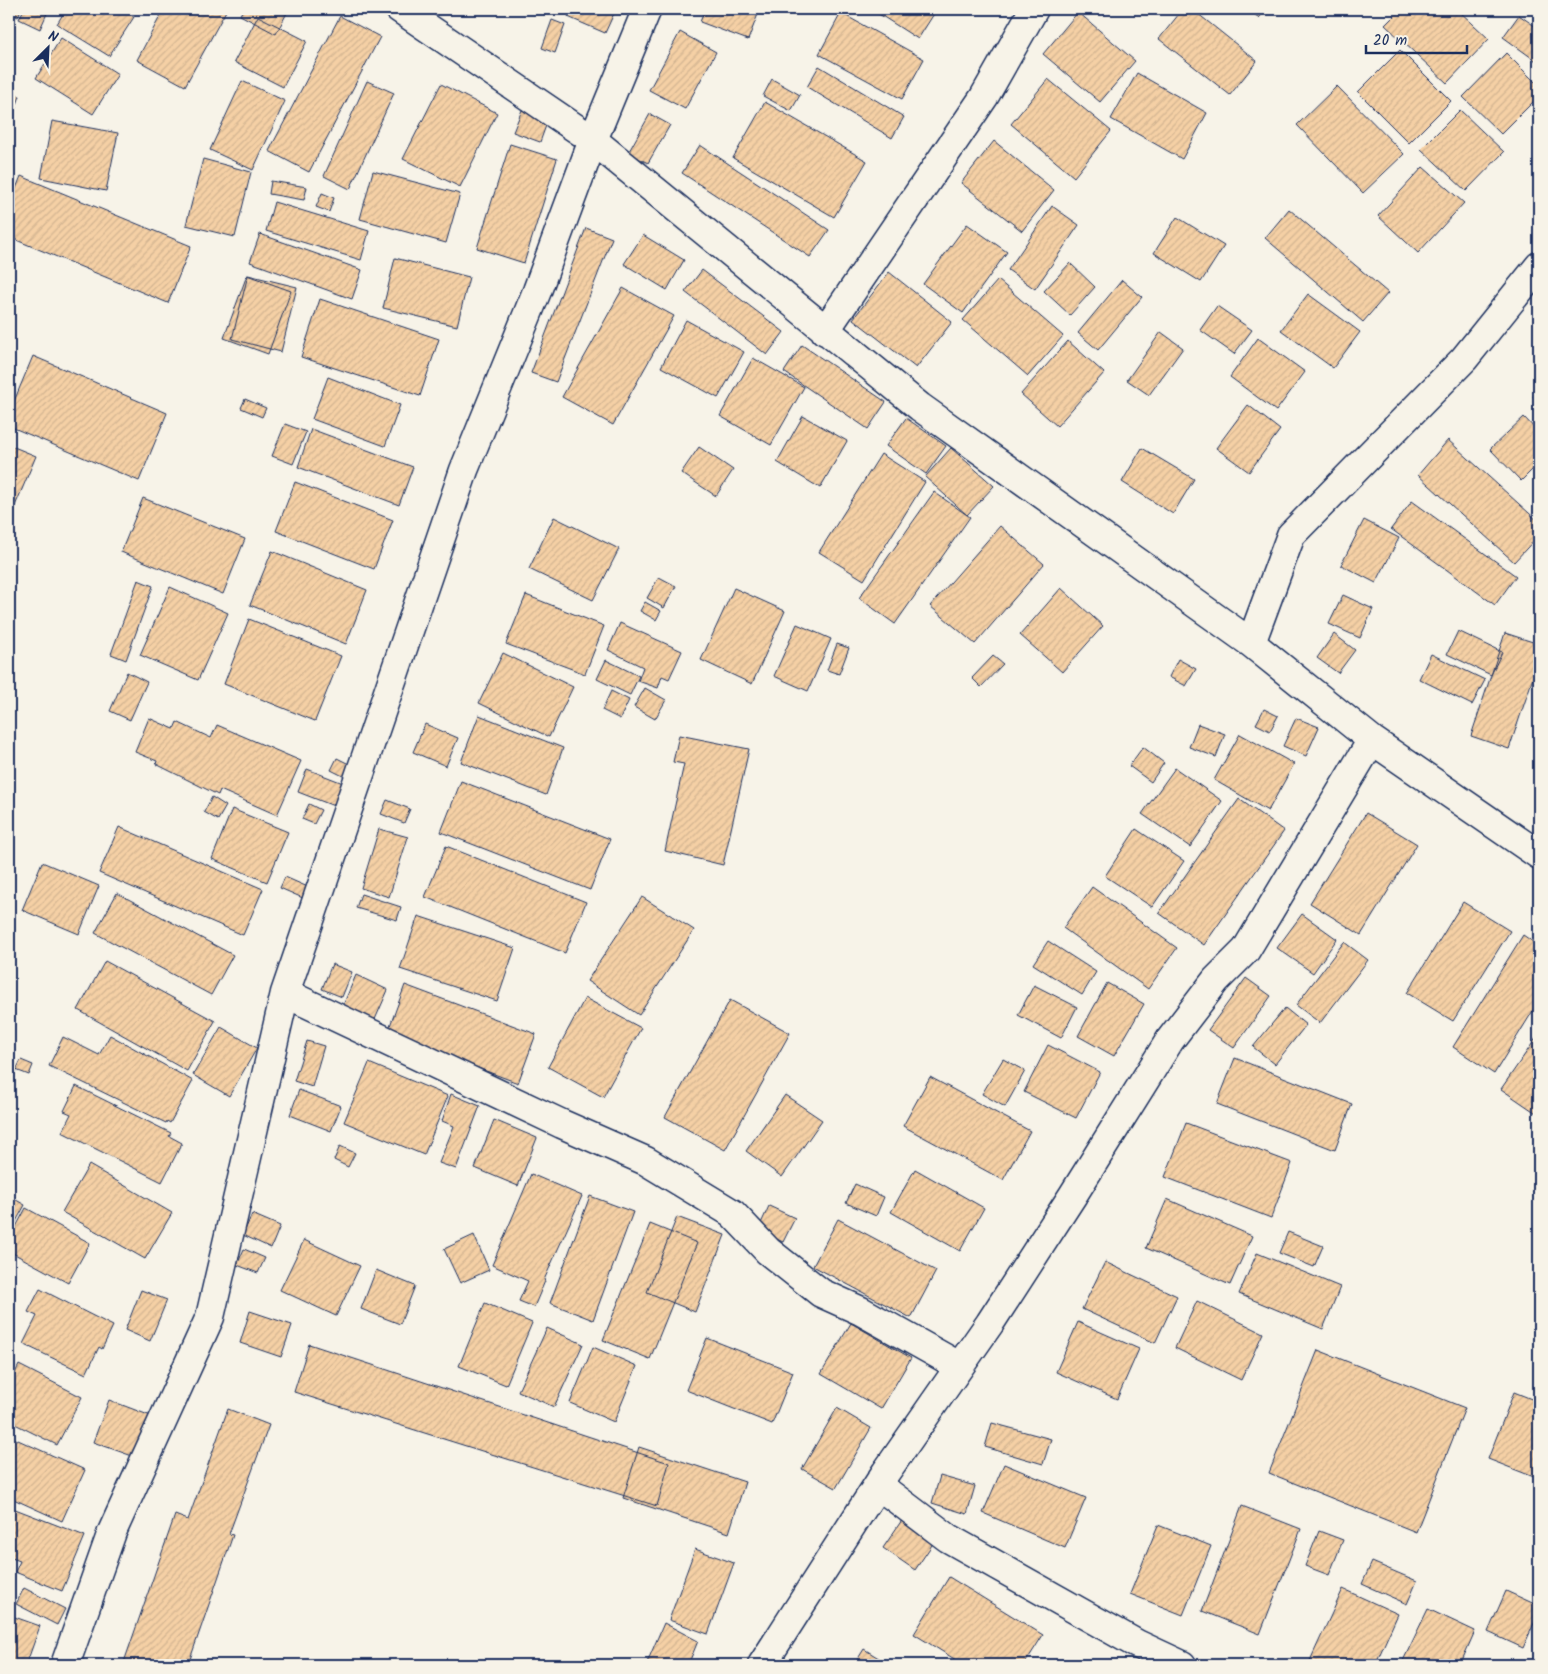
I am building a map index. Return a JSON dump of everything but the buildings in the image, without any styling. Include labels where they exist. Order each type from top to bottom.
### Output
[{"type":"street","points":[[400,9],[593,140],[920,407],[1251,642],[1372,740],[1539,855]]},
{"type":"street","points":[[65,1665],[112,1532],[210,1317],[284,993],[464,470],[537,292],[593,140],[647,9]]},
{"type":"street","points":[[825,331],[984,97],[1034,9]]},
{"type":"street","points":[[1251,642],[1291,535],[1464,359],[1539,266]]},
{"type":"street","points":[[762,1665],[878,1485],[1074,1195],[1170,1040],[1216,980],[1246,950],[1372,740]]},
{"type":"street","points":[[284,993],[562,1124],[646,1161],[732,1214],[768,1251],[822,1293],[862,1311],[959,1366]]},
{"type":"street","points":[[878,1485],[948,1538],[1137,1644],[1182,1665]]}]
